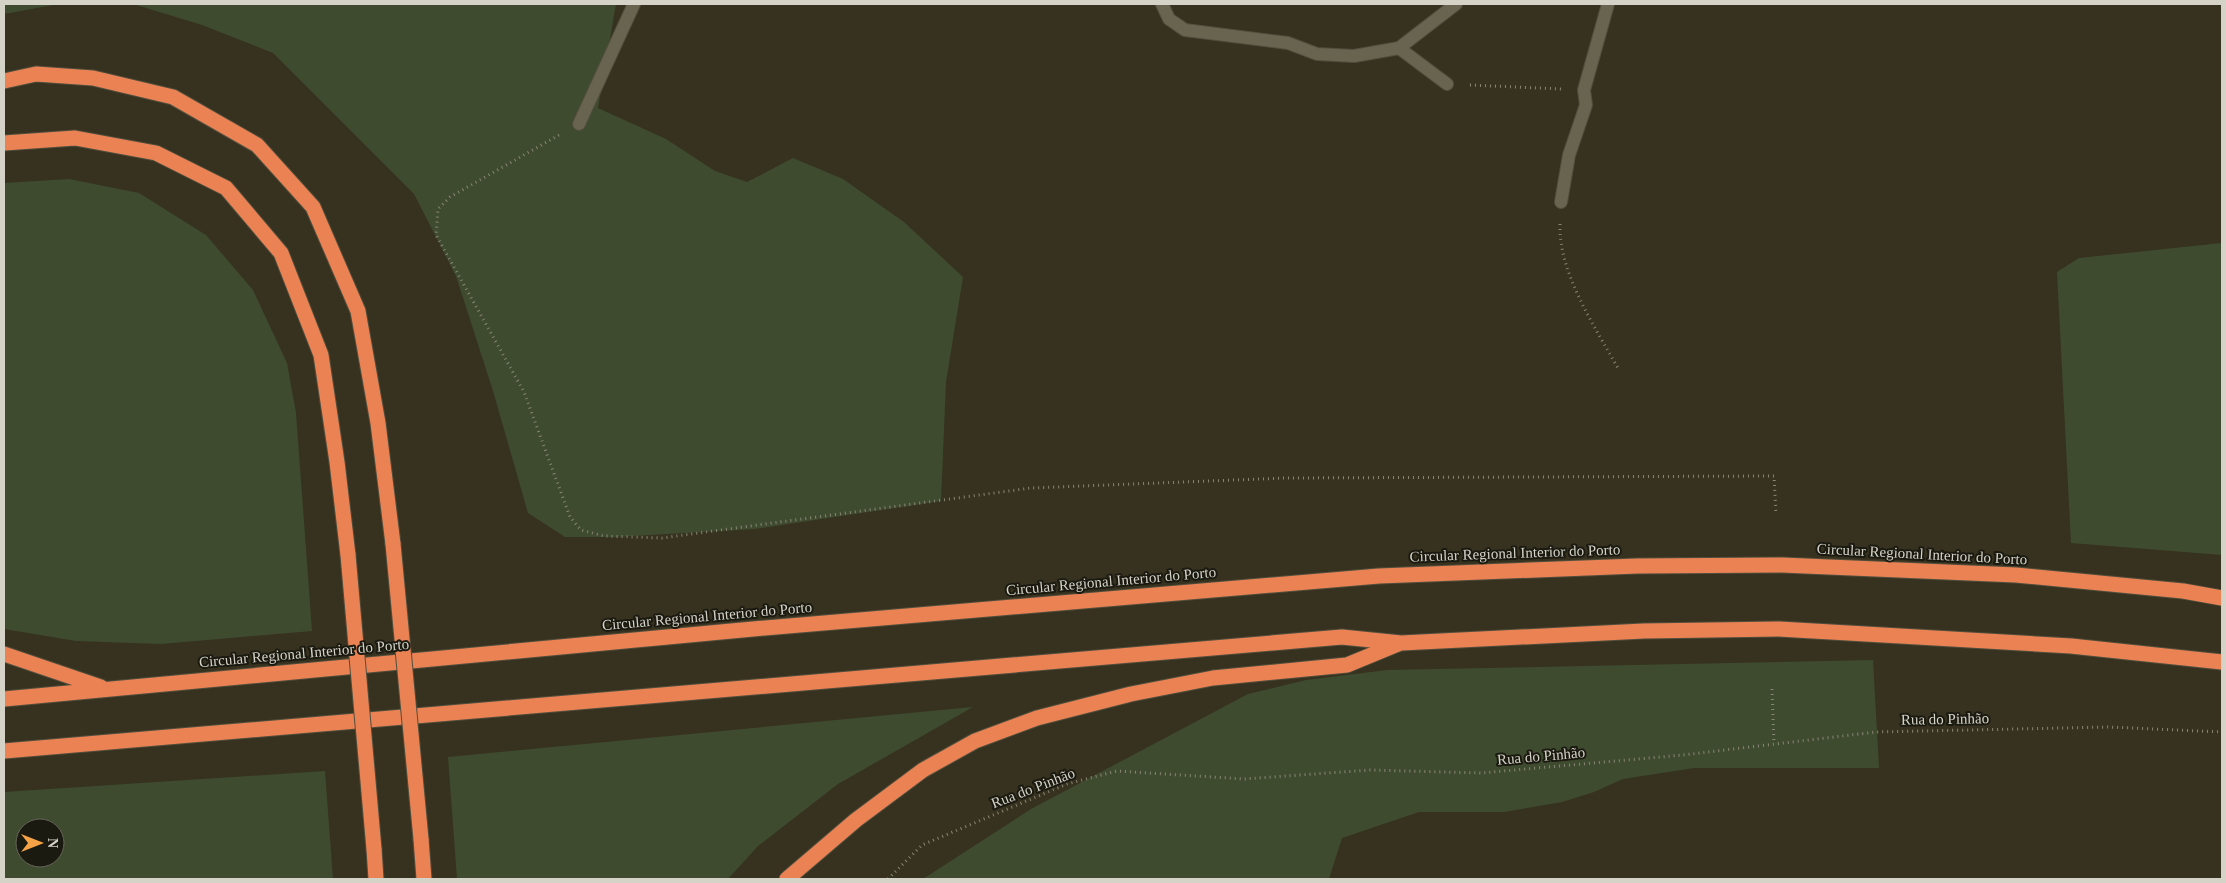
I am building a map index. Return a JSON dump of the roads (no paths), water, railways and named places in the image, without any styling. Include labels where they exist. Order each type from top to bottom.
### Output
[{"type":"highway","points":[[4,81],[36,74],[93,78],[173,97],[257,146],[313,207],[358,311],[378,424],[393,544],[424,879]]},
{"type":"highway","points":[[4,143],[75,138],[156,153],[226,188],[281,253],[321,355],[337,462],[348,555],[376,879]]},
{"type":"highway","name":"Circular Regional Interior do Porto","points":[[4,699],[753,629],[1399,575],[1636,566],[1782,565],[2016,575],[2183,591],[2222,598]]},
{"type":"highway","points":[[4,751],[1342,637],[1401,643],[1644,631],[1779,629],[2071,646],[2222,662]]},
{"type":"highway","points":[[787,879],[856,820],[908,781],[923,770],[975,741],[1037,718],[1131,694],[1213,678],[1347,665],[1401,643]]},
{"type":"highway","points":[[4,654],[107,689]]},
{"type":"street","points":[[579,124],[634,4]]},
{"type":"street","points":[[1162,4],[1164,12],[1176,25],[1194,32],[1288,43],[1317,54],[1354,56],[1399,48],[1456,4]]},
{"type":"street","points":[[1561,202],[1569,154],[1586,105],[1584,90],[1608,4]]},
{"type":"street","points":[[1399,48],[1447,84]]}]
